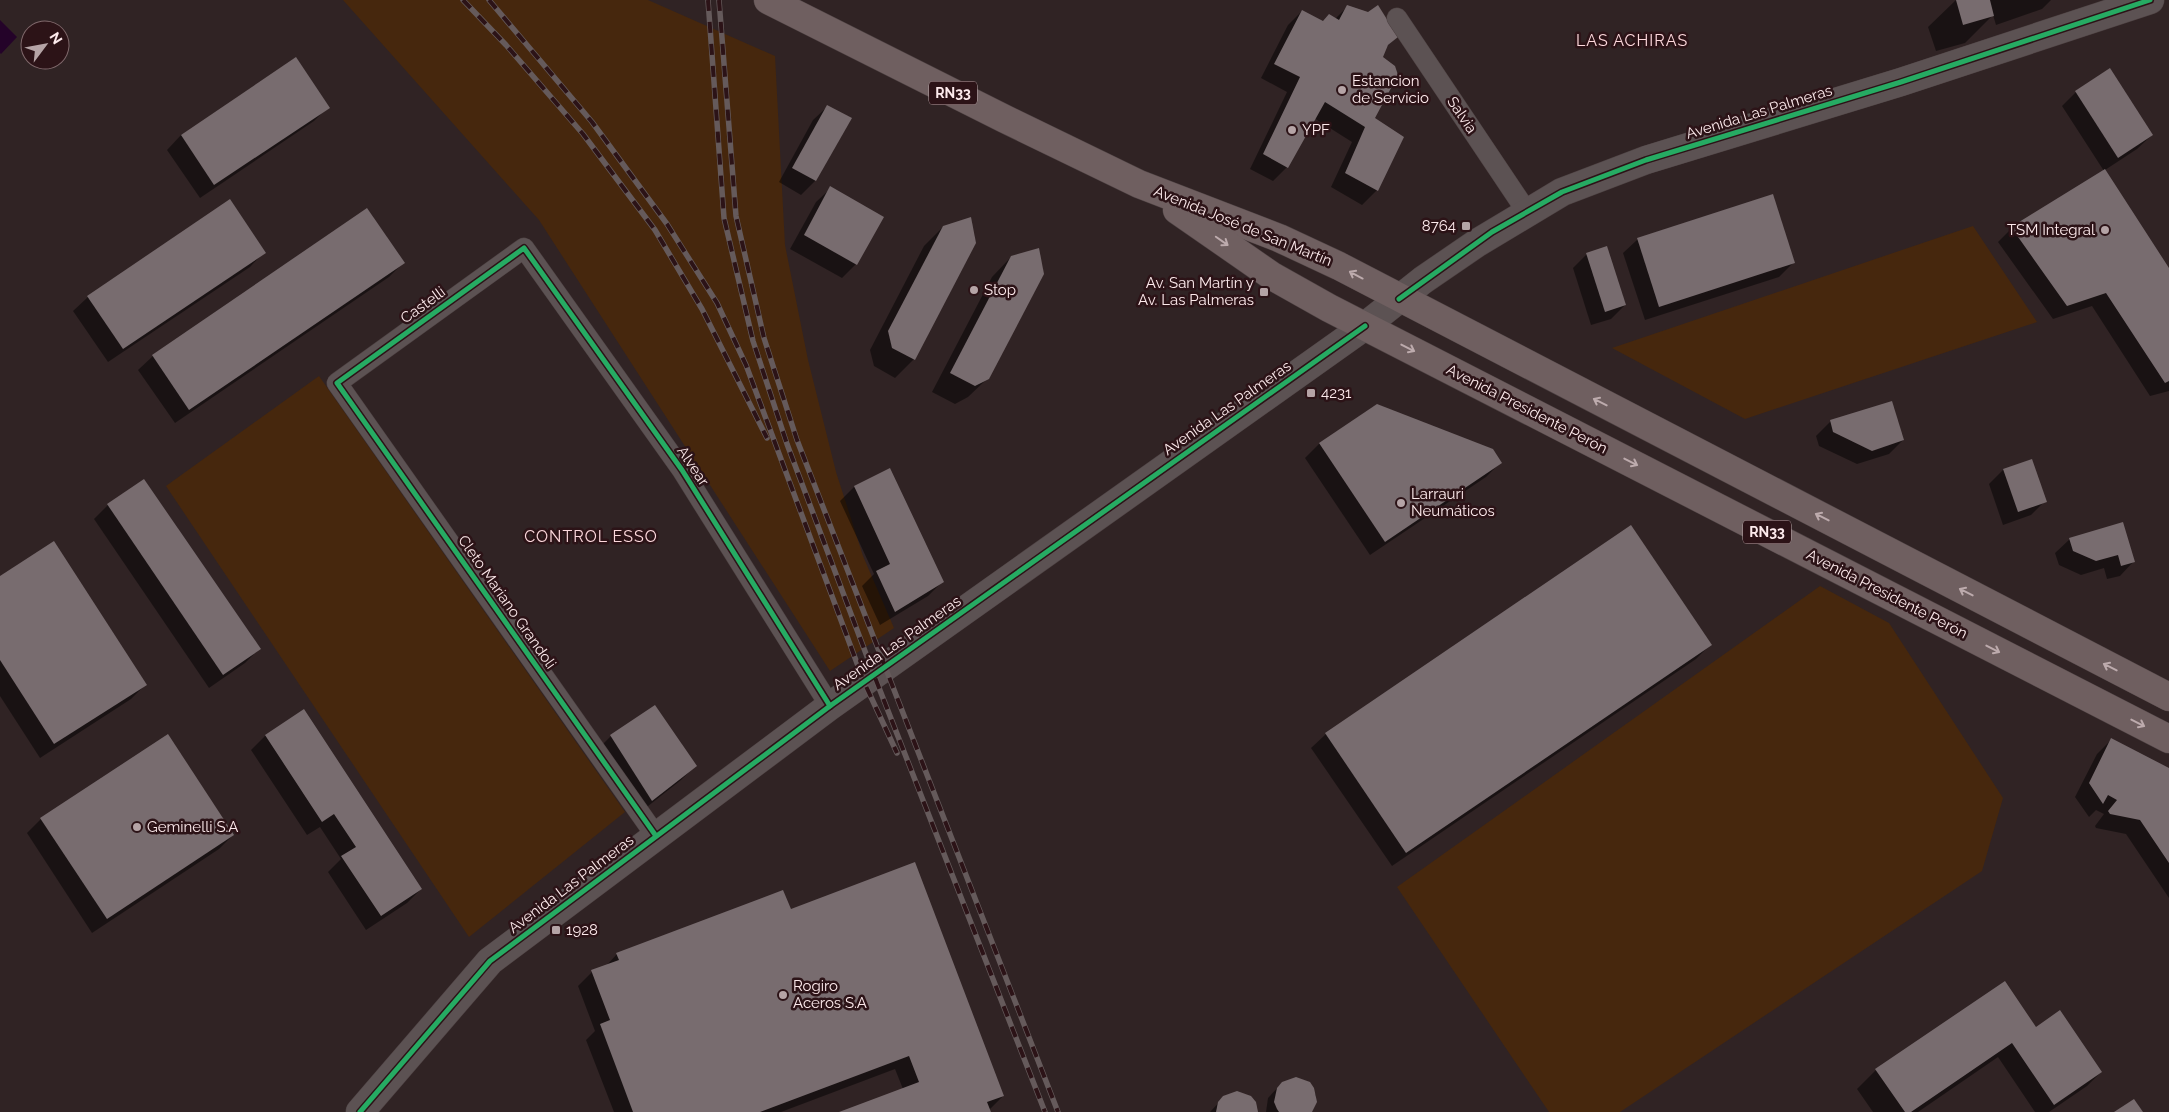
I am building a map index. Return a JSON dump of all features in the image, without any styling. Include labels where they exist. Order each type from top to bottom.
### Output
[{"type":"main road","name":"Avenida José de San Martín","points":[[768,0],[1139,184],[1279,238],[1339,266],[1399,298]]},
{"type":"main road","name":"Avenida Las Palmeras","points":[[360,1112],[490,961],[830,706],[1365,326],[1399,298],[1477,242],[1562,192],[1646,160],[1901,82],[2150,0]]},
{"type":"main road","name":"Avenida José de San Martín","points":[[1139,184],[1272,276],[1365,326]]},
{"type":"main road","name":"RN33","points":[[1399,298],[2169,698]]},
{"type":"main road","name":"Avenida Presidente Perón","points":[[1365,326],[2169,739]]},
{"type":"street","name":"Salvia","points":[[1397,18],[1527,212]]},
{"type":"street","name":"Castelli","points":[[337,383],[524,248]]},
{"type":"street","name":"Alvear","points":[[524,248],[682,470],[830,706]]},
{"type":"street","name":"Cleto Mariano Grandoli","points":[[337,383],[656,836]]},
{"type":"shaded area","points":[[343,0],[648,0],[775,56],[785,245],[808,360],[836,472],[863,556],[894,628],[830,671],[539,220]]},
{"type":"shaded area","points":[[0,20],[17,37],[1,54],[0,53]]},
{"type":"shaded area","points":[[1973,226],[2037,322],[1745,419],[1612,348]]},
{"type":"shaded area","points":[[319,376],[625,812],[469,937],[166,486]]},
{"type":"shaded area","points":[[1820,586],[1889,623],[2003,798],[1982,871],[1620,1112],[1549,1112],[1397,887]]},
{"type":"building","points":[[1956,0],[1990,0],[1994,16],[1963,25]]},
{"type":"building","name":"Estancion de Servicio","points":[[1347,5],[1368,12],[1378,5],[1398,37],[1388,45],[1383,57],[1395,66],[1398,75],[1375,118],[1404,137],[1378,191],[1345,173],[1365,127],[1325,102],[1288,168],[1263,154],[1300,77],[1274,64],[1302,10],[1323,21],[1329,14],[1339,20]]},
{"type":"building","points":[[296,57],[330,108],[214,185],[181,135]]},
{"type":"building","points":[[2110,68],[2153,135],[2118,158],[2075,91]]},
{"type":"building","points":[[827,105],[852,118],[816,181],[792,168]]},
{"type":"building","points":[[2105,169],[2169,268],[2169,381],[2165,383],[2106,293],[2067,306],[2011,227]]},
{"type":"building","points":[[830,186],[884,217],[857,265],[804,235]]},
{"type":"building","points":[[1773,194],[1795,263],[1659,307],[1637,238]]},
{"type":"building","points":[[230,199],[266,253],[123,349],[87,296]]},
{"type":"building","points":[[367,208],[405,263],[189,410],[152,355]]},
{"type":"building","points":[[971,217],[976,243],[915,360],[892,348],[888,331],[943,226]]},
{"type":"building","points":[[1607,246],[1626,305],[1605,312],[1586,253]]},
{"type":"building","points":[[1039,248],[1044,274],[989,379],[975,386],[950,373],[1011,256]]},
{"type":"building","points":[[1892,401],[1904,440],[1872,451],[1833,432],[1830,420]]},
{"type":"building","name":"Larrauri Neumáticos","points":[[1377,404],[1493,449],[1502,463],[1385,542],[1319,443]]},
{"type":"building","points":[[2032,459],[2047,502],[2018,512],[2003,469]]},
{"type":"building","points":[[890,468],[944,582],[895,612],[876,571],[890,564],[854,486]]},
{"type":"building","points":[[144,479],[261,649],[223,675],[107,504]]},
{"type":"building","points":[[2123,522],[2135,562],[2121,566],[2118,555],[2096,561],[2073,551],[2069,538]]},
{"type":"building","points":[[1631,525],[1712,645],[1406,853],[1325,733]]},
{"type":"building","points":[[54,541],[147,685],[54,744],[0,660],[0,576]]},
{"type":"building","points":[[655,705],[697,766],[652,801],[610,735]]},
{"type":"building","points":[[304,709],[422,889],[381,916],[341,856],[356,847],[334,814],[322,822],[265,735]]},
{"type":"building","name":"Geminelli S.A","points":[[168,734],[234,835],[107,919],[40,818]]},
{"type":"building","points":[[2111,738],[2169,768],[2169,863],[2140,820],[2110,814],[2108,811],[2117,800],[2108,795],[2103,804],[2089,783]]},
{"type":"building","name":"Rogiro Aceros S.A","points":[[915,862],[1004,1096],[987,1102],[991,1112],[839,1112],[919,1082],[909,1056],[760,1112],[633,1112],[600,1024],[610,1020],[591,970],[619,960],[616,953],[783,890],[791,909]]},
{"type":"building","points":[[2005,981],[2036,1027],[2060,1010],[2102,1072],[2054,1105],[2012,1043],[1911,1112],[1905,1112],[1875,1069]]},
{"type":"building","points":[[1296,1077],[1310,1082],[1314,1088],[1317,1102],[1312,1112],[1279,1112],[1274,1102],[1277,1088],[1282,1082]]},
{"type":"building","points":[[1237,1091],[1251,1096],[1256,1102],[1258,1112],[1216,1112],[1218,1102],[1223,1096]]},
{"type":"building","points":[[2134,1099],[2143,1112],[2114,1112]]},
{"type":"railway","points":[[463,0],[506,45],[583,134],[655,230],[702,309],[767,438]]},
{"type":"railway","points":[[489,0],[592,122],[667,224],[717,303],[746,365],[864,682],[897,753]]},
{"type":"railway","points":[[708,0],[724,218],[753,341],[787,444],[874,675],[1045,1112]]},
{"type":"railway","points":[[719,0],[736,216],[764,338],[797,440],[1058,1112]]},
{"type":"cycle path","points":[[1399,299],[1492,232],[1562,192],[1646,160],[1901,82],[2150,0]]},
{"type":"cycle path","points":[[656,836],[337,383],[524,248],[682,470],[830,706]]},
{"type":"cycle path","points":[[360,1112],[490,961],[830,706],[1365,326]]},
{"type":"place","name":"Estancion de Servicio","points":[[1342,90]]},
{"type":"place","name":"YPF","points":[[1292,130]]},
{"type":"place","name":"8764","points":[[1466,226]]},
{"type":"place","name":"TSM Integral","points":[[2105,230]]},
{"type":"place","name":"Stop","points":[[974,290]]},
{"type":"place","name":"Av. San Martín y Av. Las Palmeras","points":[[1264,292]]},
{"type":"place","name":"4231","points":[[1311,393]]},
{"type":"place","name":"Larrauri Neumáticos","points":[[1401,503]]},
{"type":"place","name":"Geminelli S.A","points":[[137,827]]},
{"type":"place","name":"1928","points":[[556,930]]},
{"type":"place","name":"Rogiro Aceros S.A","points":[[783,995]]},
{"type":"district","name":"LAS ACHIRAS","points":[[1632,40]]},
{"type":"district","name":"CONTROL ESSO","points":[[591,536]]}]
